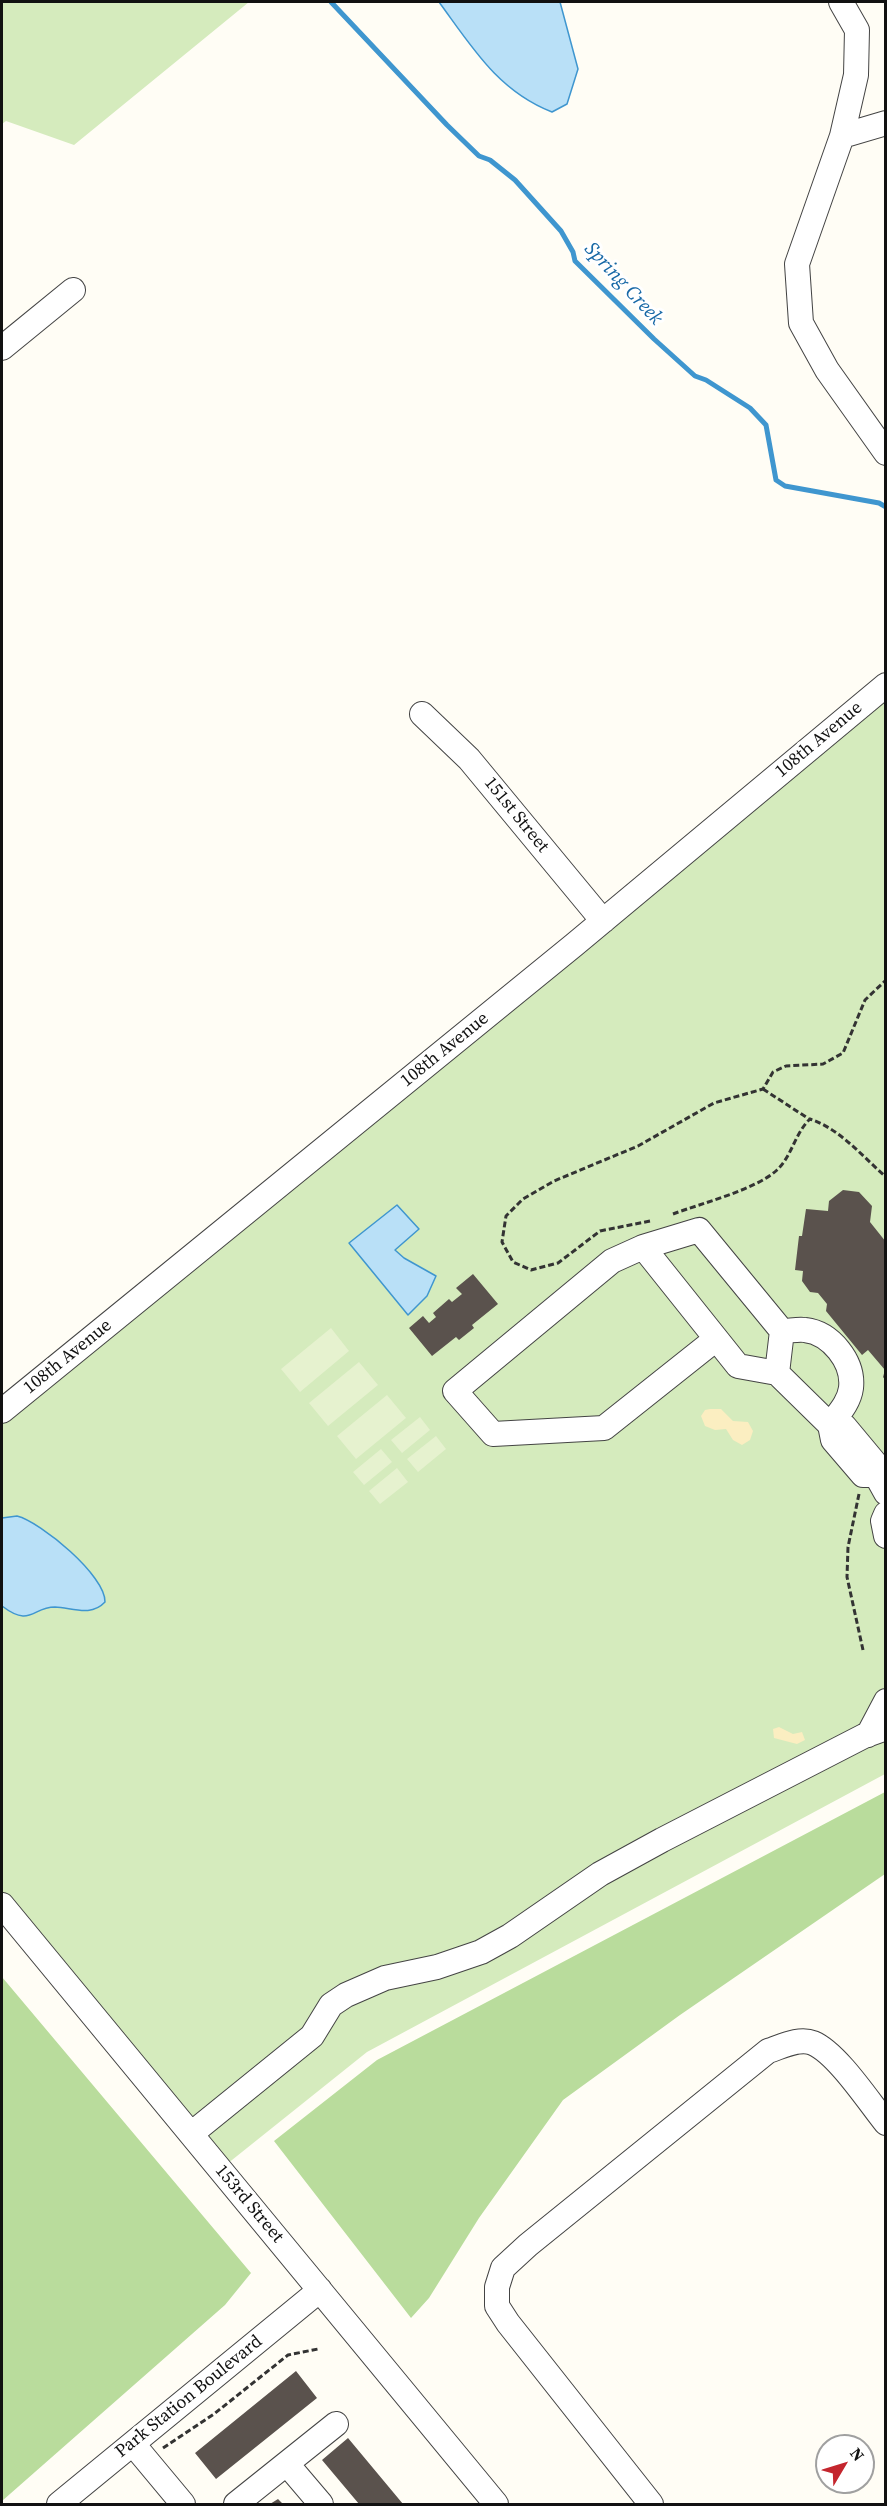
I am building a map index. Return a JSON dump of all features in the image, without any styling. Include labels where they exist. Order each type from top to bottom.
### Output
[{"type":"street","points":[[841,2],[856,30],[856,75],[842,136],[797,264],[801,323],[827,370],[885,453]]},
{"type":"street","points":[[842,136],[885,123]]},
{"type":"street","points":[[2,348],[73,290]]},
{"type":"street","name":"108th Avenue","points":[[2,1411],[603,921],[885,685]]},
{"type":"street","name":"151st Street","points":[[422,714],[469,759],[603,921]]},
{"type":"street","points":[[716,1339],[604,1428],[493,1434],[455,1391],[612,1261],[643,1247],[699,1230],[782,1331],[777,1373]]},
{"type":"street","points":[[643,1247],[738,1366],[777,1373],[830,1425],[833,1440],[878,1484]]},
{"type":"street","points":[[782,1331],[806,1330],[825,1337],[837,1347],[846,1365],[851,1388],[844,1406],[830,1425]]},
{"type":"street","points":[[885,1514],[883,1521],[885,1536]]},
{"type":"street","points":[[191,2134],[312,2036],[331,2005],[346,1995],[385,1978],[437,1967],[481,1952],[510,1936],[600,1874],[662,1840],[877,1732],[885,1701]]},
{"type":"street","name":"153rd Street","points":[[2,1905],[496,2505]]},
{"type":"street","points":[[651,2505],[497,2306],[497,2287],[503,2268],[768,2051],[793,2042],[812,2042],[835,2059],[885,2123]]},
{"type":"street","name":"Park Station Boulevard","points":[[58,2505],[140,2452],[320,2289]]},
{"type":"street","points":[[236,2505],[336,2424]]},
{"type":"street","points":[[140,2452],[183,2505]]},
{"type":"street","points":[[287,2464],[321,2505]]},
{"type":"path","points":[[652,1221],[600,1231],[558,1263],[531,1270],[513,1262],[502,1242],[506,1216],[523,1199],[554,1181],[638,1146],[714,1102],[763,1089],[773,1072],[786,1066],[823,1064],[843,1053],[865,1000],[885,980]]},
{"type":"path","points":[[763,1089],[835,1132],[885,1177]]},
{"type":"path","points":[[669,1216],[763,1181],[789,1156],[805,1124],[810,1119]]},
{"type":"path","points":[[863,1650],[847,1577],[848,1546],[878,1484]]},
{"type":"path","points":[[140,2452],[214,2414],[288,2355],[318,2349]]},
{"type":"green space","points":[[2,2],[249,2],[74,145],[6,121],[2,124]]},
{"type":"green space","points":[[885,701],[885,1774],[367,2052],[227,2164],[2,1891],[2,1423]]},
{"type":"green space","points":[[331,1328],[349,1351],[300,1392],[281,1369]]},
{"type":"green space","points":[[359,1362],[378,1385],[328,1426],[309,1403]]},
{"type":"green space","points":[[387,1395],[406,1418],[356,1459],[337,1436]]},
{"type":"green space","points":[[420,1417],[430,1430],[402,1453],[391,1440]]},
{"type":"green space","points":[[436,1436],[446,1449],[418,1472],[407,1459]]},
{"type":"green space","points":[[381,1449],[392,1462],[364,1485],[353,1472]]},
{"type":"green space","points":[[397,1468],[408,1482],[380,1504],[369,1491]]},
{"type":"green space","points":[[885,1792],[885,1874],[680,2015],[563,2100],[479,2218],[429,2298],[411,2318],[274,2141],[377,2060]]},
{"type":"green space","points":[[2,1977],[251,2273],[225,2305],[2,2501]]},
{"type":"sand","points":[[721,1409],[733,1421],[748,1422],[753,1431],[750,1440],[742,1445],[733,1440],[726,1429],[715,1430],[705,1426],[701,1416],[705,1410]]},
{"type":"sand","points":[[779,1727],[793,1734],[802,1732],[805,1740],[797,1744],[774,1738],[773,1729]]},
{"type":"water","points":[[439,2],[560,2],[578,69],[567,104],[552,112],[516,92],[501,80],[475,51]]},
{"type":"water","points":[[397,1205],[419,1229],[395,1250],[404,1258],[436,1276],[427,1296],[408,1315],[349,1243]]},
{"type":"water","points":[[17,1516],[41,1528],[84,1565],[102,1591],[105,1602],[100,1607],[82,1610],[55,1607],[25,1616],[2,1606],[2,1518]]},
{"type":"building","points":[[843,1190],[859,1192],[872,1206],[870,1222],[886,1242],[886,1381],[883,1377],[885,1370],[868,1350],[862,1355],[826,1311],[827,1304],[818,1293],[810,1292],[802,1281],[803,1271],[795,1270],[799,1236],[802,1236],[806,1209],[828,1211],[829,1201]]},
{"type":"building","points":[[473,1274],[498,1304],[472,1325],[474,1328],[459,1340],[456,1337],[432,1356],[409,1328],[423,1316],[429,1323],[436,1317],[433,1313],[449,1299],[452,1302],[462,1294],[456,1288]]},
{"type":"building","points":[[296,2371],[317,2398],[216,2479],[195,2453]]},
{"type":"building","points":[[348,2438],[403,2504],[359,2504],[322,2460]]},
{"type":"building","points":[[278,2499],[283,2504],[270,2504]]},
{"type":"waterway","name":"Spring Creek","points":[[331,2],[479,156],[490,160],[515,180],[561,231],[573,252],[575,261],[654,339],[695,376],[706,380],[750,408],[766,425],[776,480],[785,486],[879,503],[886,507]]}]
